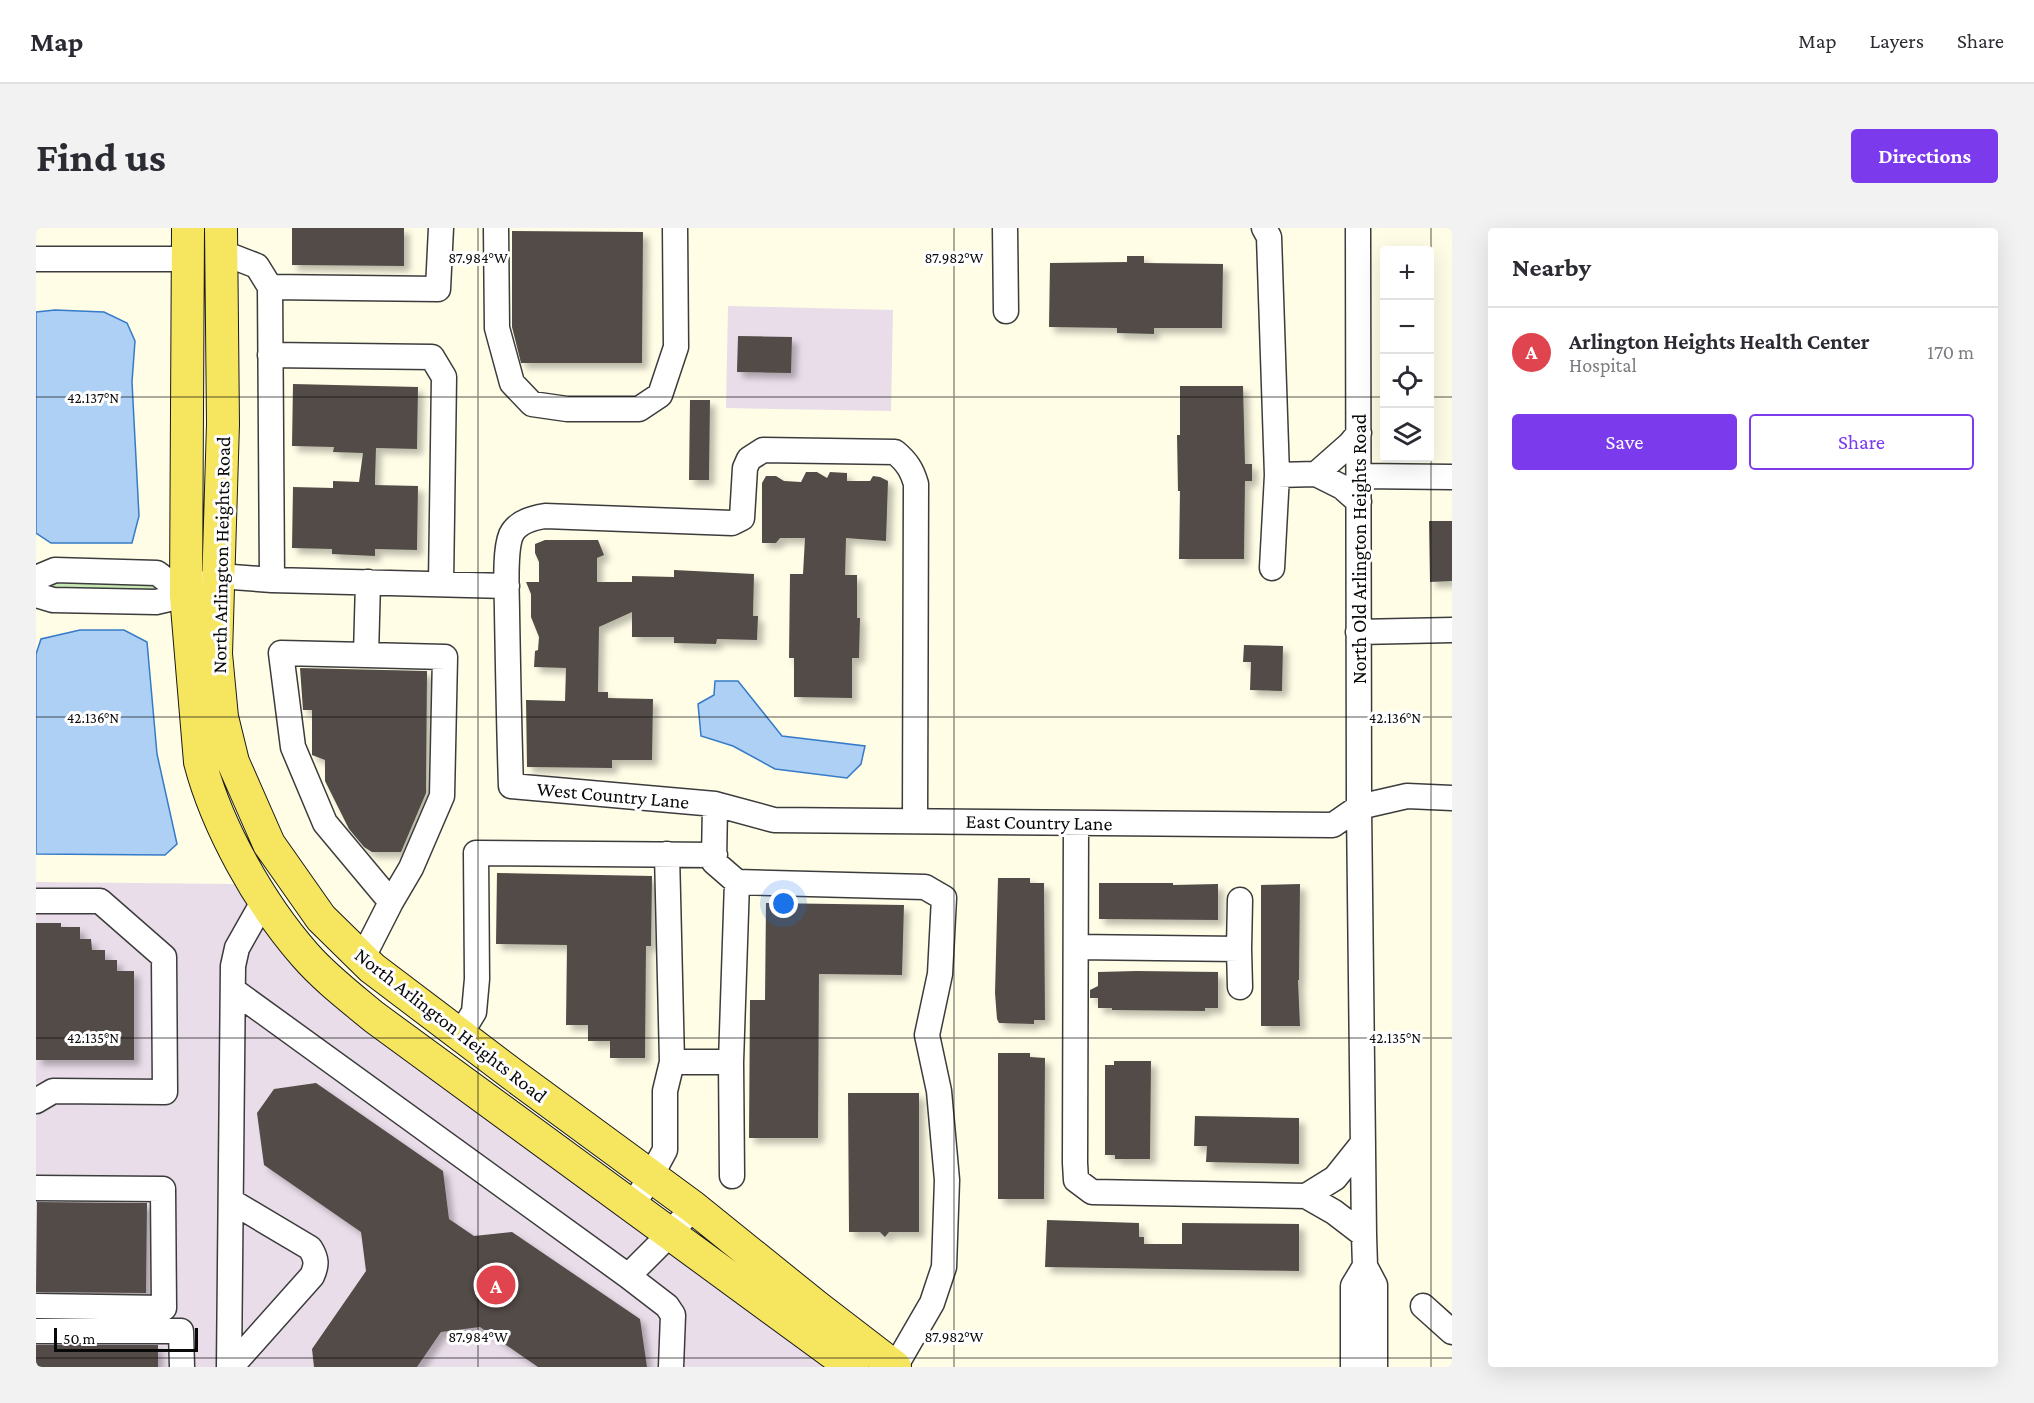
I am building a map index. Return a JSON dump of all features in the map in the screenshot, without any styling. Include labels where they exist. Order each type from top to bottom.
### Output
[{"type":"main road","name":"North Arlington Heights Road","points":[[188,228],[186,595],[200,762],[205,784],[229,839],[263,902],[305,955],[342,991],[366,1010],[852,1367]]},
{"type":"main road","name":"North Arlington Heights Road","points":[[221,240],[223,424],[216,654],[222,717],[234,762],[269,844],[321,918],[362,959],[460,1035],[693,1207],[895,1367]]},
{"type":"street","points":[[270,287],[438,289],[441,228]]},
{"type":"street","points":[[496,228],[497,328],[512,383],[532,404],[567,409],[639,409],[660,395],[676,347],[675,228]]},
{"type":"street","points":[[1005,228],[1006,311]]},
{"type":"street","points":[[1264,228],[1269,237],[1277,475],[1272,568]]},
{"type":"street","name":"North Old Arlington Heights Road","points":[[1358,228],[1359,807],[1364,1235],[1365,1266],[1375,1285],[1375,1367]]},
{"type":"street","points":[[221,240],[257,266],[270,287],[272,580]]},
{"type":"street","points":[[36,259],[188,259]]},
{"type":"street","points":[[270,355],[432,357],[444,377],[441,584]]},
{"type":"street","points":[[1316,474],[1359,433]]},
{"type":"street","points":[[36,595],[53,600],[156,602],[186,595],[219,576],[272,580],[507,585],[508,542],[520,524],[534,517],[732,523],[742,518],[745,468],[749,459],[763,450],[895,452],[906,461],[916,484],[915,821]]},
{"type":"street","points":[[1277,475],[1316,474],[1342,487],[1359,502]]},
{"type":"street","points":[[1359,476],[1452,477]]},
{"type":"street","points":[[36,578],[55,570],[158,573],[186,595]]},
{"type":"street","points":[[366,655],[368,582]]},
{"type":"street","name":"West Country Lane","points":[[507,585],[511,786],[715,804]]},
{"type":"street","points":[[1358,632],[1452,630]]},
{"type":"street","points":[[362,959],[411,868],[442,796],[445,657],[281,653],[293,747],[325,823],[391,902]]},
{"type":"street","points":[[1359,807],[1407,796],[1452,798]]},
{"type":"street","points":[[715,804],[714,862],[737,882],[925,887],[944,898],[940,974],[927,1035],[939,1091],[947,1180],[944,1267],[932,1303],[895,1367]]},
{"type":"street","name":"East Country Lane","points":[[715,804],[774,819],[1333,825],[1359,807]]},
{"type":"street","points":[[1076,823],[1076,1180],[1092,1192],[1306,1196],[1334,1212],[1364,1235]]},
{"type":"street","points":[[460,1035],[474,1012],[477,979],[476,853],[715,855]]},
{"type":"street","points":[[633,1205],[664,1150],[665,1091],[672,1062],[667,854]]},
{"type":"street","points":[[732,1176],[731,1062],[737,882]]},
{"type":"street","points":[[1240,900],[1240,987]]},
{"type":"street","points":[[36,901],[100,901],[164,957],[165,1092],[53,1091],[36,1101]]},
{"type":"street","points":[[230,1367],[233,966],[237,948],[263,902]]},
{"type":"street","points":[[1076,947],[1239,949]]},
{"type":"street","points":[[233,990],[667,1306],[673,1315],[671,1367]]},
{"type":"street","points":[[672,1062],[731,1062]]},
{"type":"street","points":[[1306,1196],[1335,1178],[1363,1143]]},
{"type":"street","points":[[36,1188],[163,1189],[164,1308],[36,1306]]},
{"type":"street","points":[[230,1367],[312,1276],[317,1265],[315,1255],[310,1248],[231,1201]]},
{"type":"street","points":[[628,1276],[671,1233],[693,1207]]},
{"type":"street","name":"North Old Arlington Heights Road","points":[[1353,1367],[1353,1286],[1365,1266]]},
{"type":"street","points":[[1423,1306],[1452,1332]]},
{"type":"street","points":[[36,1331],[181,1331],[182,1367]]},
{"type":"shaded area","points":[[728,306],[893,310],[891,411],[726,408]]},
{"type":"shaded area","points":[[36,882],[235,884],[758,1312],[829,1367],[36,1367]]},
{"type":"green space","points":[[48,582],[152,582],[157,588],[154,591],[48,591],[45,584]]},
{"type":"water","points":[[55,310],[104,312],[127,323],[135,341],[132,382],[139,516],[132,543],[51,543],[36,533],[36,312]]},
{"type":"water","points":[[80,630],[124,630],[147,642],[157,754],[177,844],[165,855],[36,854],[36,654],[41,639]]},
{"type":"water","points":[[715,681],[738,681],[782,736],[865,746],[861,764],[847,778],[775,769],[733,746],[701,736],[698,704],[714,695]]},
{"type":"building","points":[[292,228],[404,228],[404,266],[292,265]]},
{"type":"building","points":[[512,231],[643,232],[642,363],[521,363],[512,327]]},
{"type":"building","points":[[1127,256],[1144,256],[1144,263],[1223,264],[1222,328],[1154,328],[1154,334],[1117,333],[1117,328],[1049,327],[1050,263],[1127,262]]},
{"type":"building","points":[[738,336],[792,337],[791,373],[737,372]]},
{"type":"building","points":[[293,384],[418,387],[417,449],[376,448],[375,481],[375,485],[418,486],[417,550],[375,549],[375,556],[332,554],[332,549],[292,548],[293,487],[333,488],[333,481],[359,482],[363,453],[333,452],[334,447],[292,446]]},
{"type":"building","points":[[1180,386],[1243,386],[1245,464],[1252,464],[1252,481],[1245,481],[1244,559],[1179,559],[1180,491],[1178,491],[1177,435],[1180,435]]},
{"type":"building","points":[[690,400],[710,400],[709,480],[689,480]]},
{"type":"building","points":[[806,472],[817,472],[827,478],[830,472],[847,473],[847,481],[870,481],[873,476],[888,481],[886,541],[846,538],[845,575],[857,575],[857,618],[860,618],[859,658],[852,658],[852,698],[794,697],[794,658],[789,658],[790,574],[803,574],[805,538],[780,538],[776,543],[762,543],[762,483],[766,476],[776,476],[784,481],[801,482]]},
{"type":"building","points":[[1429,521],[1452,521],[1452,581],[1430,582]]},
{"type":"building","points":[[545,540],[598,540],[604,555],[597,558],[597,582],[632,582],[632,576],[674,577],[674,570],[754,574],[753,616],[758,616],[757,640],[717,639],[716,644],[674,643],[674,637],[632,637],[632,612],[599,627],[598,692],[608,692],[608,698],[653,699],[652,760],[612,760],[612,768],[527,767],[526,700],[565,701],[566,668],[534,667],[539,637],[531,617],[531,594],[526,582],[539,582],[539,562],[535,553],[535,544]]},
{"type":"building","points":[[1244,645],[1283,646],[1282,691],[1250,690],[1251,662],[1243,662]]},
{"type":"building","points":[[300,668],[427,671],[426,793],[401,852],[372,852],[364,847],[349,829],[325,781],[325,760],[312,755],[312,710],[303,710]]},
{"type":"building","points":[[497,873],[652,876],[651,946],[646,946],[645,1058],[610,1058],[610,1041],[588,1041],[588,1025],[566,1025],[567,945],[496,944]]},
{"type":"building","points":[[998,878],[1030,878],[1030,883],[1044,883],[1045,1020],[1034,1020],[1034,1024],[999,1023],[997,1019],[995,993]]},
{"type":"building","points":[[1099,883],[1218,884],[1218,920],[1099,919]]},
{"type":"building","points":[[1300,884],[1298,980],[1300,1026],[1261,1026],[1261,885]]},
{"type":"building","points":[[766,903],[904,905],[902,975],[819,974],[818,1138],[749,1138],[750,1000],[765,1000]]},
{"type":"building","points":[[36,923],[61,923],[61,927],[80,927],[80,939],[91,939],[92,950],[105,950],[105,960],[117,960],[117,971],[134,971],[134,1060],[36,1060]]},
{"type":"building","points":[[1098,972],[1218,972],[1218,1008],[1205,1008],[1205,1011],[1112,1010],[1112,1008],[1098,1008],[1098,998],[1090,998],[1090,990],[1098,986]]},
{"type":"building","points":[[998,1053],[1030,1053],[1030,1057],[1045,1058],[1044,1199],[998,1199]]},
{"type":"building","points":[[1114,1061],[1151,1061],[1150,1159],[1115,1159],[1115,1155],[1105,1155],[1105,1065],[1114,1065]]},
{"type":"building","points":[[316,1083],[443,1171],[449,1219],[474,1236],[512,1232],[640,1319],[647,1367],[538,1367],[480,1327],[441,1332],[417,1367],[314,1367],[312,1349],[366,1271],[361,1232],[264,1165],[257,1113],[274,1089]]},
{"type":"building","points":[[848,1093],[919,1093],[919,1232],[889,1232],[885,1237],[880,1232],[849,1232]]},
{"type":"building","points":[[1195,1116],[1299,1118],[1299,1164],[1206,1162],[1207,1146],[1194,1146]]},
{"type":"building","points":[[37,1202],[147,1203],[146,1293],[36,1292]]},
{"type":"building","points":[[1047,1220],[1139,1223],[1139,1237],[1144,1237],[1144,1244],[1182,1244],[1182,1223],[1299,1224],[1299,1271],[1045,1267]]},
{"type":"building","points":[[36,1345],[158,1345],[158,1367],[36,1367]]},
{"type":"place","name":"Arlington Heights Health Center","points":[[496,1285]]}]
